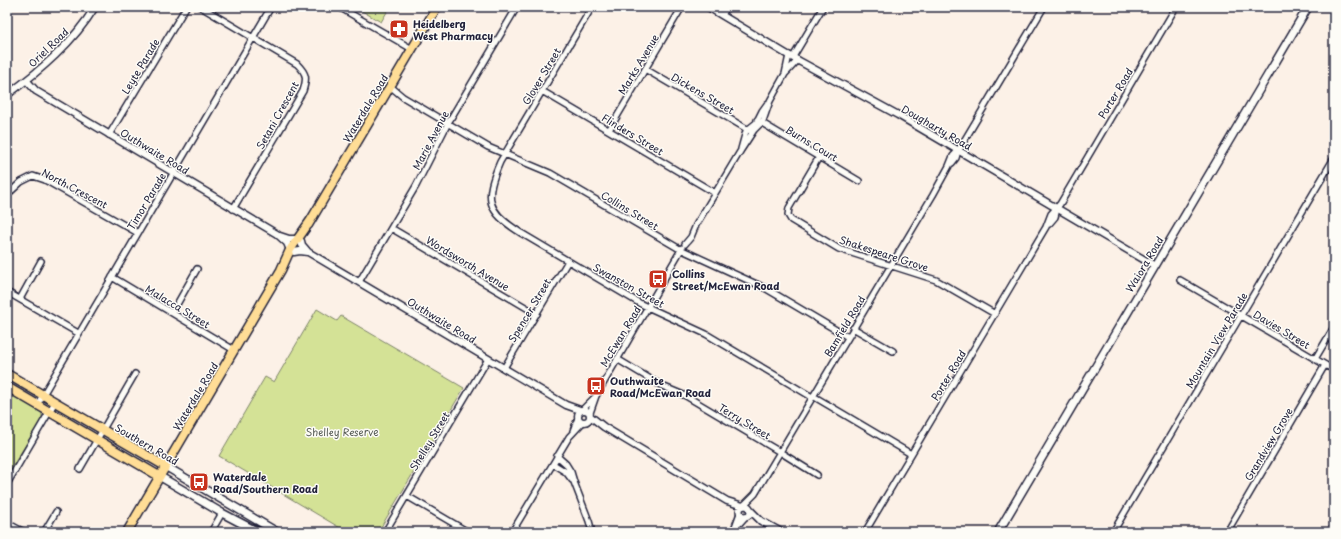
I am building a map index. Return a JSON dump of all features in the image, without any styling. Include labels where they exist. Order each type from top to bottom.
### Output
[{"type":"main road","name":"Waterdale Road","points":[[127,532],[437,7]]},
{"type":"main road","name":"Waiora Road","points":[[998,532],[1308,7]]},
{"type":"main road","name":"Southern Road","points":[[7,374],[278,532]]},
{"type":"main road","points":[[7,387],[258,532]]},
{"type":"street","name":"Oriel Road","points":[[7,95],[48,63],[71,40],[95,7]]},
{"type":"street","name":"Leyte Parade","points":[[109,135],[186,7]]},
{"type":"street","name":"Setani Crescent","points":[[201,7],[297,64],[305,72],[306,82],[303,91],[233,209]]},
{"type":"street","name":"Timor Parade","points":[[37,405],[271,7]]},
{"type":"street","points":[[339,7],[412,50]]},
{"type":"street","name":"Marie Avenue","points":[[359,282],[416,186],[448,123],[517,7]]},
{"type":"street","name":"Glover Street","points":[[505,155],[592,7]]},
{"type":"street","name":"Marks Avenue","points":[[609,130],[682,7]]},
{"type":"street","name":"Dougharty Road","points":[[708,7],[794,58],[898,115],[1155,266]]},
{"type":"street","points":[[722,15],[727,7]]},
{"type":"street","name":"McEwan Road","points":[[512,532],[557,456],[596,396],[741,150],[760,122],[762,111],[770,101],[823,7]]},
{"type":"street","name":"Bamfield Road","points":[[734,530],[949,166],[956,158],[958,151],[1044,7]]},
{"type":"street","name":"Porter Road","points":[[865,532],[1046,227],[1055,217],[1057,209],[1176,7]]},
{"type":"street","name":"McEwan Road","points":[[785,74],[794,58]]},
{"type":"street","name":"Dickens Street","points":[[645,70],[752,132]]},
{"type":"street","name":"Outhwaite Road","points":[[27,80],[36,91],[173,174],[277,234],[289,239],[299,240],[308,252],[781,532]]},
{"type":"street","name":"Collins Street","points":[[389,88],[488,147],[556,176],[682,250],[770,291],[848,337]]},
{"type":"street","name":"Flinders Street","points":[[542,91],[715,193]]},
{"type":"street","name":"McEwan Road","points":[[741,150],[747,129],[760,122]]},
{"type":"street","name":"Burns Court","points":[[760,122],[859,181]]},
{"type":"street","name":"Swanston Street","points":[[505,155],[500,162],[492,184],[490,200],[492,206],[500,217],[514,229],[648,307],[706,334],[911,454]]},
{"type":"street","name":"Shakespeare Grove","points":[[819,157],[789,208],[789,218],[796,225],[839,249],[940,282],[995,314]]},
{"type":"street","name":"Mountain View Parade","points":[[1113,532],[1334,158]]},
{"type":"street","name":"North Crescent","points":[[7,196],[21,182],[33,176],[45,180],[138,233]]},
{"type":"street","name":"Wordsworth Avenue","points":[[391,228],[537,314]]},
{"type":"street","name":"Outhwaite Road","points":[[277,234],[287,243],[292,251]]},
{"type":"street","points":[[292,251],[308,252]]},
{"type":"street","points":[[20,299],[41,261]]},
{"type":"street","name":"Spencer Street","points":[[504,368],[568,261]]},
{"type":"street","points":[[172,313],[197,269]]},
{"type":"street","name":"Malacca Street","points":[[112,277],[234,350]]},
{"type":"street","name":"Davies Street","points":[[1180,280],[1334,370]]},
{"type":"street","points":[[7,292],[78,333]]},
{"type":"street","points":[[1315,359],[1334,327]]},
{"type":"street","points":[[853,328],[893,351]]},
{"type":"street","name":"Shelley Street","points":[[385,532],[488,359]]},
{"type":"street","name":"Terry Street","points":[[617,359],[662,386],[686,396],[817,475]]},
{"type":"street","name":"Grandview Grove","points":[[1227,532],[1325,365]]},
{"type":"street","points":[[80,469],[135,374]]},
{"type":"street","points":[[7,484],[55,402]]},
{"type":"street","points":[[557,456],[569,467],[592,532]]},
{"type":"street","points":[[553,464],[566,472],[574,482]]},
{"type":"street","points":[[407,496],[468,532]]},
{"type":"street","points":[[44,532],[56,512]]},
{"type":"street","points":[[211,532],[222,512]]},
{"type":"street","points":[[7,523],[14,530],[24,532]]},
{"type":"green space","points":[[355,7],[390,7],[381,22]]},
{"type":"green space","name":"Shelley Reserve","points":[[317,309],[337,321],[341,316],[464,388],[378,532],[347,532],[219,456],[265,377],[274,382]]},
{"type":"green space","points":[[7,392],[42,413],[42,419],[7,475]]},
{"type":"place","name":"Heidelberg West Pharmacy","points":[[399,29]]},
{"type":"place","name":"Collins Street/McEwan Road","points":[[658,279]]},
{"type":"place","name":"Outhwaite Road/McEwan Road","points":[[596,386]]},
{"type":"place","name":"Waterdale Road/Southern Road","points":[[199,482]]}]
